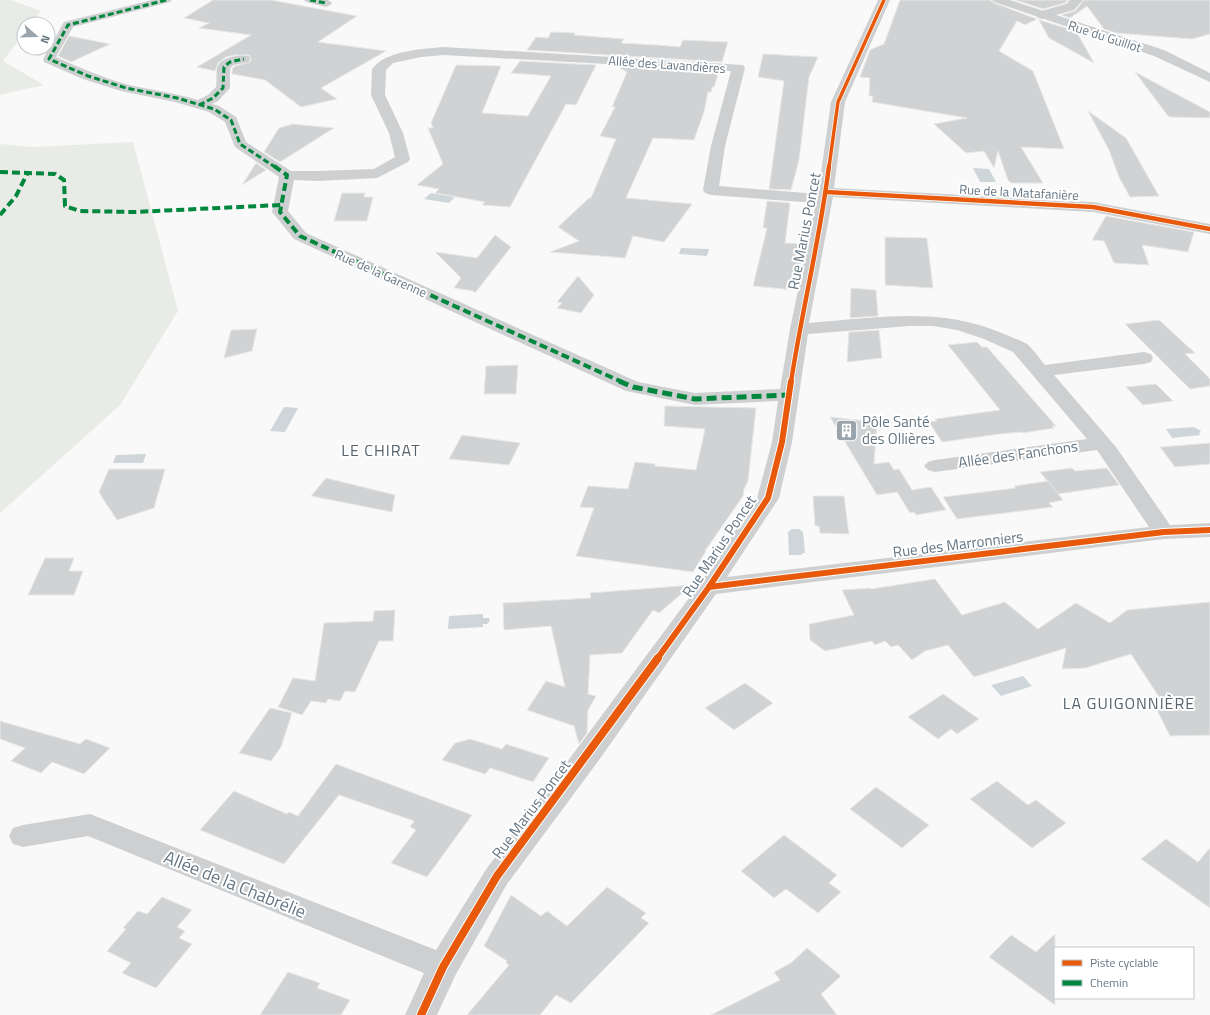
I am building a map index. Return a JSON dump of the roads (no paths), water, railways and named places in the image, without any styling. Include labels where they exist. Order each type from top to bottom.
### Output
[{"type":"street","points":[[166,0],[68,25],[49,59],[88,76],[126,88],[177,98],[214,109],[231,120],[240,144],[287,175]]},
{"type":"street","points":[[310,0],[326,3]]},
{"type":"street","name":"Rue Marius Poncet","points":[[421,1015],[443,968],[497,876],[590,753],[709,587],[768,498],[782,442],[799,329],[826,196],[838,102],[884,0]]},
{"type":"street","name":"Rue du Guillot","points":[[998,0],[1159,53],[1210,78]]},
{"type":"street","points":[[1042,15],[1070,7],[1077,0]]},
{"type":"street","name":"Allée des Lavandières","points":[[287,175],[377,173],[403,159],[396,134],[378,95],[379,69],[389,60],[421,53],[444,51],[738,68],[718,146],[711,190],[826,196]]},
{"type":"street","points":[[199,104],[213,98],[223,88],[224,67],[230,62],[244,59]]},
{"type":"street","name":"Rue de la Garenne","points":[[287,175],[280,212],[300,236],[633,387],[695,399],[789,395]]},
{"type":"street","name":"Rue de la Matafanière","points":[[826,196],[1093,206],[1210,229]]},
{"type":"street","name":"Allée des Fanchons","points":[[799,329],[910,321],[933,321],[960,325],[991,335],[1020,348],[1101,443],[1164,532]]},
{"type":"street","points":[[1039,371],[1144,358]]},
{"type":"street","name":"Allée des Fanchons","points":[[935,466],[1101,443]]},
{"type":"street","name":"Rue des Marronniers","points":[[709,587],[1164,532],[1210,530]]},
{"type":"street","name":"Allée de la Chabrélie","points":[[23,836],[90,825],[443,968]]},
{"type":"place","name":"Pôle Santé des Ollières","points":[[847,430]]},
{"type":"district","name":"LE CHIRAT","points":[[381,450]]},
{"type":"district","name":"LA GUIGONNIÈRE","points":[[1129,703]]}]
